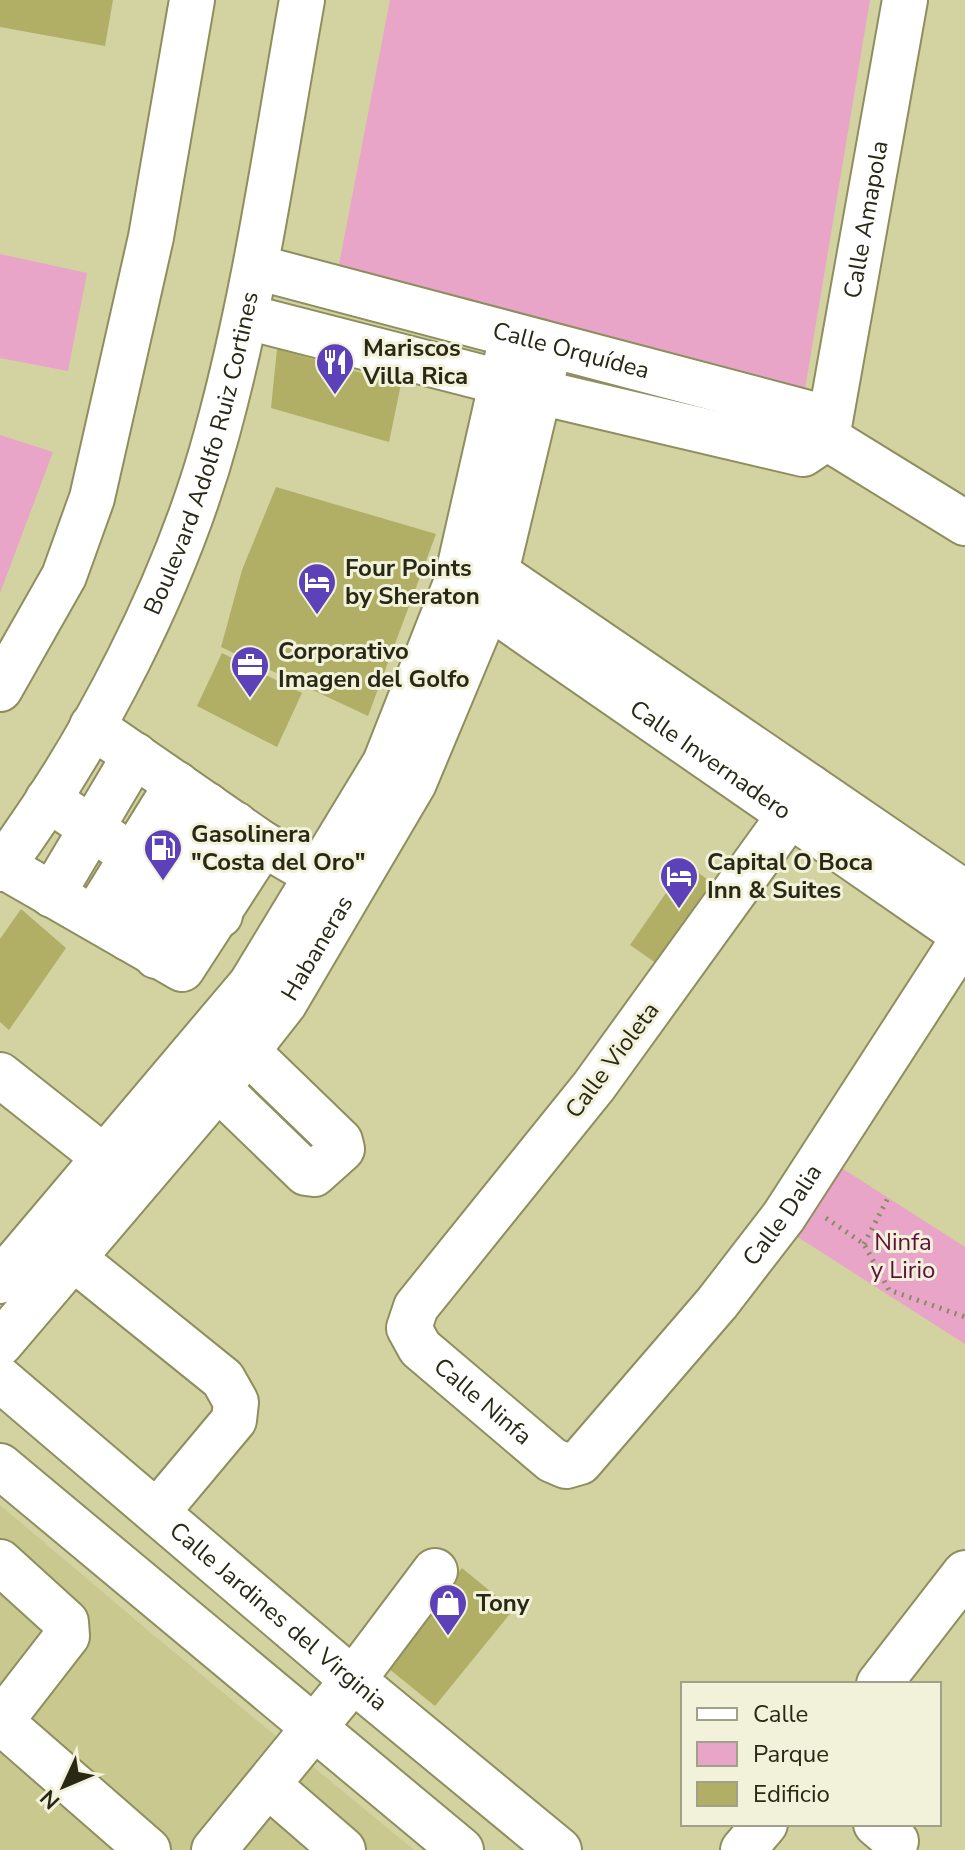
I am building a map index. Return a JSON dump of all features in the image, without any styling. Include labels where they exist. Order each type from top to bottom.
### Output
[{"type":"street","points":[[0,689],[64,576],[92,498],[151,237],[192,0]]},
{"type":"street","name":"Boulevard Adolfo Ruiz Cortines","points":[[1,868],[92,726],[126,661],[190,514],[217,436],[247,317],[302,0]]},
{"type":"street","name":"Calle Amapola","points":[[827,438],[905,0]]},
{"type":"street","name":"Calle Orquídea","points":[[256,267],[808,413],[827,438],[965,523]]},
{"type":"street","name":"Calle Orquídea","points":[[247,317],[520,387],[803,454],[827,438]]},
{"type":"street","name":"Habaneras","points":[[0,1281],[105,1158],[267,994],[414,783],[476,578],[531,341]]},
{"type":"street","name":"Habaneras","points":[[0,1344],[248,1052],[267,994],[318,876],[385,763],[476,578]]},
{"type":"street","name":"Calle Invernadero","points":[[476,578],[800,801],[965,936]]},
{"type":"street","points":[[92,726],[318,876]]},
{"type":"street","points":[[52,895],[135,755]]},
{"type":"street","points":[[48,799],[92,828],[182,899],[267,994]]},
{"type":"street","name":"Calle Invernadero","points":[[800,801],[965,893]]},
{"type":"street","name":"Calle Violeta","points":[[409,1328],[416,1307],[594,1086],[800,801]]},
{"type":"street","points":[[1,868],[182,969],[182,899],[221,814]]},
{"type":"street","points":[[126,937],[182,899],[221,814]]},
{"type":"street","name":"Calle Dalia","points":[[566,1466],[580,1462],[717,1303],[784,1216],[965,936]]},
{"type":"street","points":[[218,1088],[306,1173],[314,1174],[342,1149],[340,1141],[248,1052]]},
{"type":"street","points":[[0,1075],[105,1158]]},
{"type":"street","points":[[73,1258],[223,1379],[236,1402],[234,1420],[157,1512]]},
{"type":"street","name":"Calle Ninfa","points":[[409,1328],[420,1348],[552,1460],[566,1466]]},
{"type":"street","name":"Calle Jardines del Virginia","points":[[0,1379],[353,1680],[559,1850]]},
{"type":"street","points":[[0,1466],[461,1850]]},
{"type":"street","points":[[10,1571],[66,1622],[69,1629],[67,1636],[0,1721],[148,1850]]},
{"type":"street","points":[[214,1850],[315,1728],[435,1571]]},
{"type":"street","points":[[881,1682],[965,1573]]},
{"type":"street","points":[[268,1785],[343,1850]]},
{"type":"street","points":[[743,1850],[763,1826]]},
{"type":"path","points":[[811,1172],[822,1189],[826,1219],[864,1244],[889,1290],[965,1317]]},
{"type":"path","points":[[864,1244],[888,1198]]},
{"type":"shaded area","points":[[0,1505],[151,1633],[414,1850],[0,1850]]},
{"type":"green space","points":[[390,0],[870,0],[805,389],[796,390],[337,275]]},
{"type":"green space","points":[[0,254],[87,273],[68,371],[0,358]]},
{"type":"green space","points":[[0,435],[53,452],[0,593]]},
{"type":"green space","name":"Ninfa y Lirio","points":[[837,1165],[965,1247],[965,1344],[793,1234]]},
{"type":"building","points":[[0,0],[113,0],[105,46],[0,27]]},
{"type":"building","name":"Mariscos Villa Rica","points":[[277,349],[401,384],[389,442],[271,408]]},
{"type":"building","name":"Four Points by Sheraton","points":[[276,487],[436,534],[368,716],[221,647],[242,570]]},
{"type":"building","name":"Corporativo Imagen del Golfo","points":[[222,653],[302,693],[277,747],[197,706]]},
{"type":"building","points":[[686,864],[721,889],[666,970],[630,945]]},
{"type":"building","points":[[21,909],[66,948],[9,1030],[0,1022],[0,939]]},
{"type":"building","name":"Tony","points":[[462,1568],[513,1610],[435,1706],[383,1664]]},
{"type":"place","name":"Mariscos Villa Rica","points":[[335,396]]},
{"type":"place","name":"Four Points by Sheraton","points":[[317,616]]},
{"type":"place","name":"Corporativo Imagen del Golfo","points":[[250,699]]},
{"type":"place","name":"Gasolinera \"Costa del Oro\"","points":[[163,882]]},
{"type":"place","name":"Capital O Boca Inn & Suites","points":[[679,910]]},
{"type":"place","name":"Tony","points":[[448,1637]]}]
